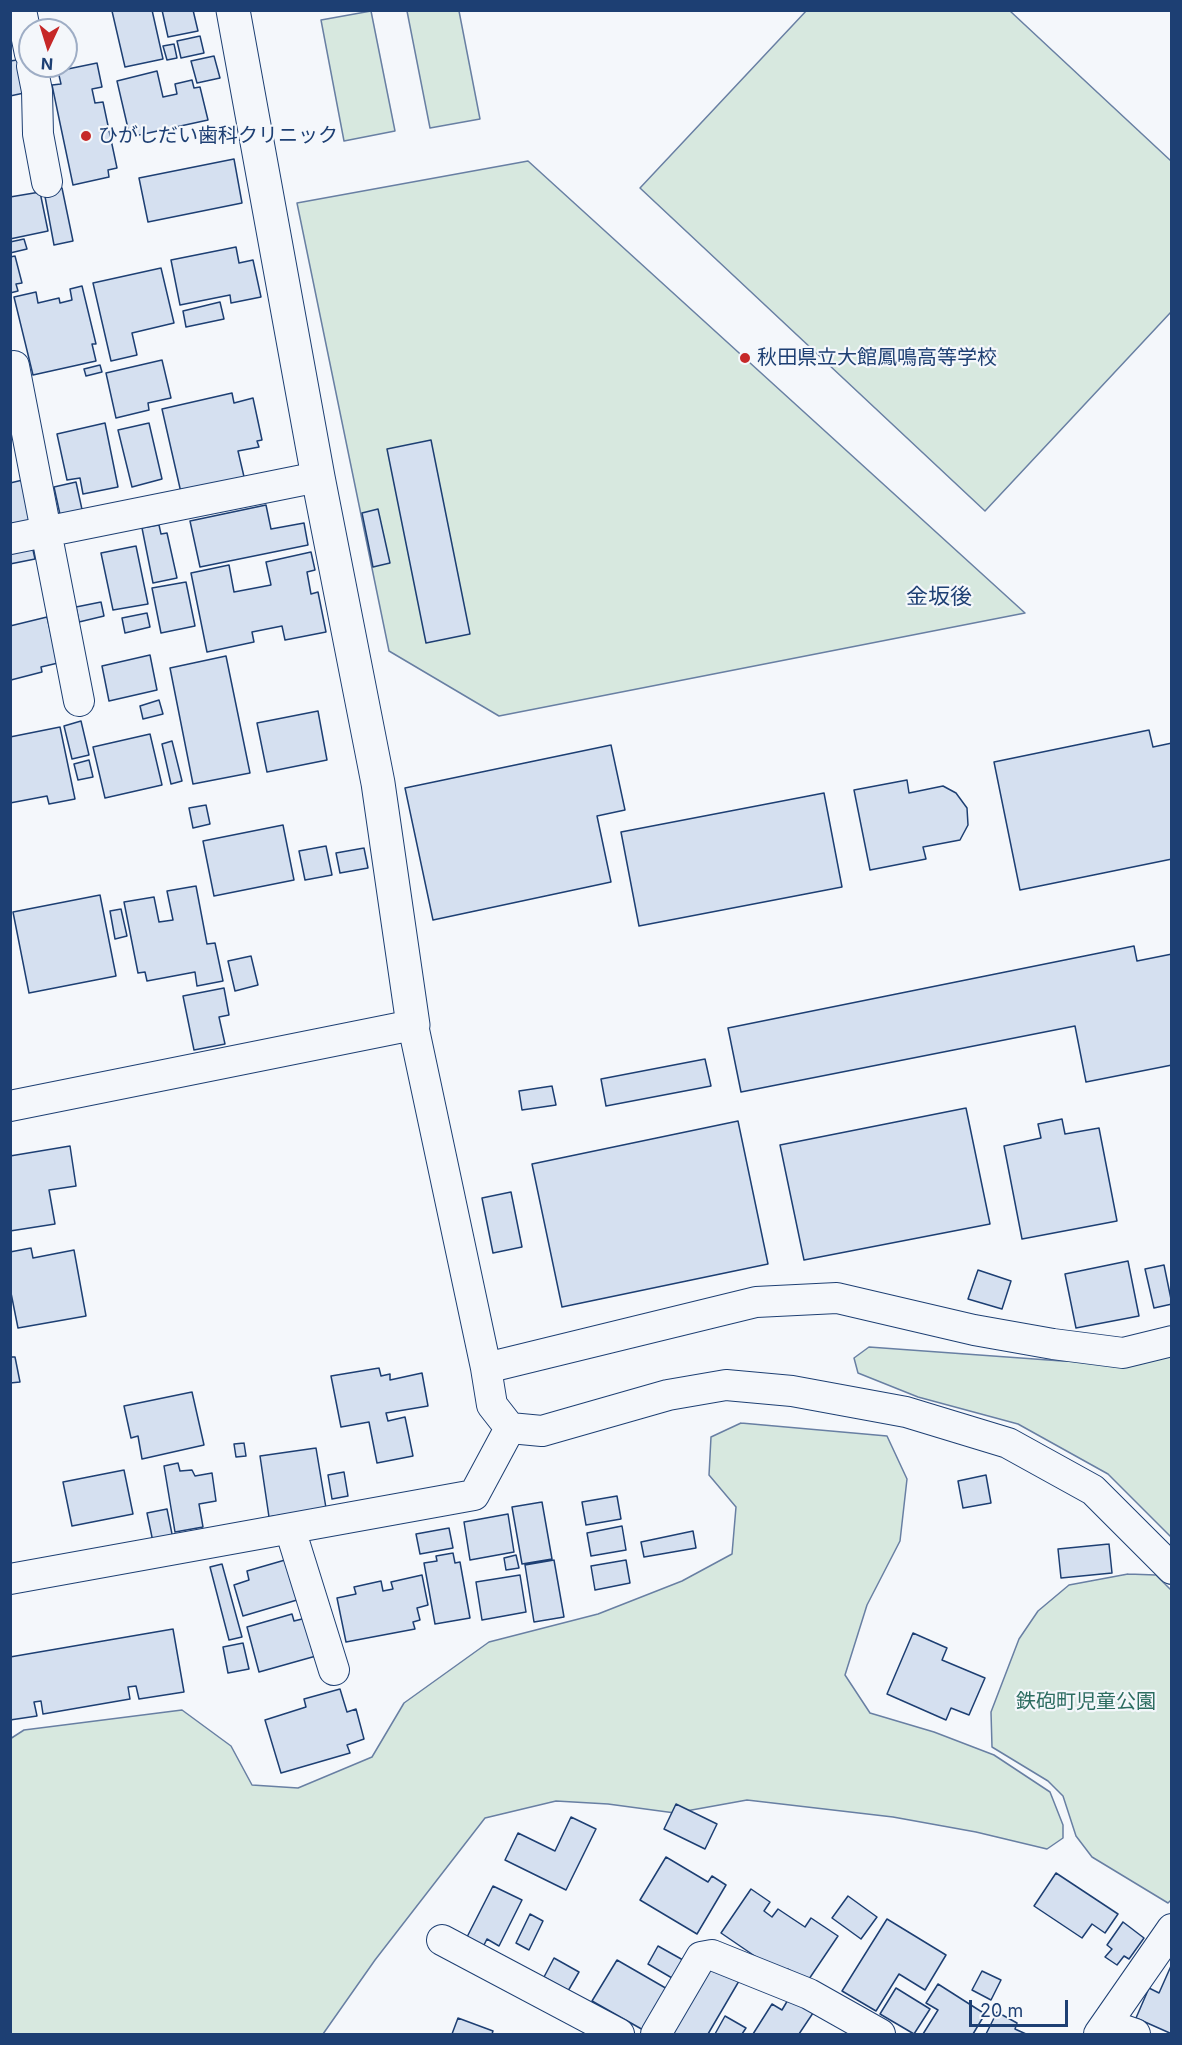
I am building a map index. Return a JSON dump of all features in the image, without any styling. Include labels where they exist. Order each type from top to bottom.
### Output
[{"type":"street","points":[[233,10],[318,477],[378,783],[413,1025],[492,1405],[510,1428],[542,1431],[669,1395],[726,1385],[792,1391],[906,1412],[1008,1443],[1093,1490],[1172,1569]]},
{"type":"street","points":[[35,78],[38,92],[38,134],[47,182]]},
{"type":"street","points":[[14,366],[79,701]]},
{"type":"street","points":[[10,539],[318,477]]},
{"type":"street","points":[[10,1106],[413,1025]]},
{"type":"street","points":[[486,1368],[756,1302],[837,1298],[974,1330],[1123,1353],[1172,1341]]},
{"type":"street","points":[[10,1579],[474,1495],[510,1428]]},
{"type":"street","points":[[290,1529],[334,1670]]},
{"type":"street","points":[[1135,2034],[1103,2029],[1172,1929]]},
{"type":"street","points":[[442,1940],[618,2034]]},
{"type":"street","points":[[656,2034],[701,1957],[712,1955],[809,1994],[880,2034]]},
{"type":"green space","points":[[807,10],[1010,11],[1171,161],[1171,312],[985,511],[640,188]]},
{"type":"green space","points":[[371,11],[395,131],[344,141],[321,20]]},
{"type":"green space","points":[[407,11],[459,11],[480,119],[430,128]]},
{"type":"green space","points":[[528,161],[1025,613],[499,716],[389,651],[297,203]]},
{"type":"green space","points":[[869,1347],[1062,1361],[1144,1361],[1171,1354],[1171,1537],[1108,1474],[1018,1424],[918,1397],[858,1373],[854,1358]]},
{"type":"green space","points":[[741,1423],[887,1436],[907,1479],[900,1541],[867,1605],[845,1675],[870,1713],[934,1732],[994,1755],[1050,1792],[1063,1825],[1063,1838],[1047,1849],[976,1832],[893,1817],[747,1800],[675,1813],[608,1804],[556,1801],[485,1818],[375,1960],[323,2034],[11,2034],[10,1739],[24,1730],[182,1710],[231,1746],[252,1785],[298,1788],[372,1757],[404,1703],[489,1642],[598,1614],[682,1581],[732,1554],[736,1507],[709,1475],[711,1437]]},
{"type":"green space","name":"鉄砲町児童公園","points":[[1128,1574],[1156,1575],[1171,1590],[1172,1899],[1168,1903],[1092,1857],[1076,1836],[1063,1796],[1048,1781],[992,1747],[991,1712],[1019,1639],[1038,1611],[1069,1585]]},
{"type":"building","points":[[152,10],[163,59],[125,67],[112,11]]},
{"type":"building","points":[[162,10],[193,10],[198,31],[168,37]]},
{"type":"building","points":[[200,36],[204,53],[181,58],[177,41]]},
{"type":"building","points":[[174,44],[177,58],[167,60],[163,46]]},
{"type":"building","points":[[214,56],[220,78],[197,83],[191,61]]},
{"type":"building","points":[[17,60],[18,78],[21,78],[24,93],[10,96],[10,61]]},
{"type":"building","name":"ひがしだい歯科クリニック","points":[[97,63],[102,87],[92,89],[95,103],[103,102],[117,168],[108,170],[109,177],[73,185],[52,85],[61,84],[60,78],[78,78],[78,67]]},
{"type":"building","points":[[157,71],[163,97],[177,94],[175,84],[192,80],[194,88],[200,87],[208,120],[130,137],[117,81]]},
{"type":"building","points":[[234,159],[242,203],[148,222],[139,178]]},
{"type":"building","points":[[62,188],[73,241],[54,245],[44,191]]},
{"type":"building","points":[[40,192],[48,231],[10,239],[10,197]]},
{"type":"building","points":[[24,239],[27,249],[10,253],[10,242]]},
{"type":"building","points":[[236,247],[239,263],[253,260],[261,297],[231,303],[230,295],[180,305],[171,260]]},
{"type":"building","points":[[15,256],[22,283],[16,284],[18,291],[10,293],[10,257]]},
{"type":"building","points":[[161,268],[174,323],[132,333],[137,355],[111,361],[93,283]]},
{"type":"building","points":[[82,286],[96,344],[92,344],[96,361],[33,375],[14,297],[36,292],[38,303],[59,298],[60,303],[72,300],[70,289]]},
{"type":"building","points":[[220,302],[224,319],[186,327],[183,311]]},
{"type":"building","points":[[162,360],[171,398],[148,403],[149,410],[116,418],[106,373]]},
{"type":"building","points":[[100,365],[102,372],[86,376],[84,369]]},
{"type":"building","points":[[232,393],[234,403],[253,398],[262,440],[257,441],[259,447],[238,451],[245,481],[182,497],[162,409]]},
{"type":"building","points":[[105,423],[118,487],[83,494],[80,478],[67,480],[57,434]]},
{"type":"building","points":[[149,423],[162,479],[132,487],[118,430]]},
{"type":"building","points":[[431,440],[470,634],[426,643],[387,449]]},
{"type":"building","points":[[27,479],[36,524],[10,530],[10,483]]},
{"type":"building","points":[[76,482],[83,514],[61,519],[54,487]]},
{"type":"building","points":[[266,505],[271,529],[304,523],[308,545],[200,567],[190,521]]},
{"type":"building","points":[[378,509],[390,563],[373,567],[362,513]]},
{"type":"building","points":[[159,525],[161,534],[167,533],[177,578],[153,583],[142,528]]},
{"type":"building","points":[[31,541],[35,559],[10,564],[10,544]]},
{"type":"building","points":[[136,546],[148,604],[113,610],[101,553]]},
{"type":"building","points":[[311,552],[315,570],[307,572],[311,594],[318,592],[326,632],[285,640],[282,626],[252,632],[254,642],[207,652],[191,573],[229,565],[234,592],[271,585],[266,562]]},
{"type":"building","points":[[186,582],[195,626],[161,633],[152,588]]},
{"type":"building","points":[[101,602],[104,616],[79,622],[76,607]]},
{"type":"building","points":[[147,613],[150,627],[125,633],[122,618]]},
{"type":"building","points":[[47,617],[58,663],[41,667],[42,672],[11,680],[10,626]]},
{"type":"building","points":[[150,655],[157,690],[109,701],[102,666]]},
{"type":"building","points":[[226,656],[250,773],[193,784],[170,668]]},
{"type":"building","points":[[159,700],[163,714],[143,719],[140,706]]},
{"type":"building","points":[[318,711],[327,760],[267,772],[257,723]]},
{"type":"building","points":[[81,721],[89,755],[72,759],[64,726]]},
{"type":"building","points":[[60,727],[75,799],[49,804],[47,796],[10,803],[10,737]]},
{"type":"building","points":[[1149,730],[1153,747],[1172,743],[1172,859],[1020,890],[994,762]]},
{"type":"building","points":[[150,734],[162,785],[105,798],[93,747]]},
{"type":"building","points":[[172,741],[182,781],[171,784],[162,744]]},
{"type":"building","points":[[611,745],[625,810],[597,816],[611,882],[433,920],[405,788]]},
{"type":"building","points":[[89,760],[93,777],[78,780],[74,764]]},
{"type":"building","points":[[907,780],[909,793],[943,786],[956,793],[967,808],[968,825],[960,840],[923,847],[926,859],[870,870],[854,790]]},
{"type":"building","points":[[824,793],[842,887],[639,926],[621,832]]},
{"type":"building","points":[[206,805],[210,824],[193,828],[189,808]]},
{"type":"building","points":[[283,825],[294,880],[214,896],[203,841]]},
{"type":"building","points":[[326,846],[332,875],[305,880],[299,851]]},
{"type":"building","points":[[364,848],[368,868],[340,873],[336,853]]},
{"type":"building","points":[[196,886],[207,944],[215,943],[223,981],[197,986],[195,972],[147,981],[145,972],[138,973],[124,902],[154,897],[159,922],[173,920],[167,891]]},
{"type":"building","points":[[100,895],[116,976],[29,993],[13,912]]},
{"type":"building","points":[[121,909],[127,936],[115,939],[110,911]]},
{"type":"building","points":[[1134,946],[1137,961],[1172,954],[1172,1065],[1086,1082],[1075,1026],[741,1092],[728,1028]]},
{"type":"building","points":[[251,956],[258,985],[235,991],[228,961]]},
{"type":"building","points":[[224,988],[229,1015],[219,1017],[225,1044],[194,1050],[183,996]]},
{"type":"building","points":[[705,1059],[711,1086],[606,1106],[601,1079]]},
{"type":"building","points":[[552,1086],[556,1105],[522,1110],[519,1091]]},
{"type":"building","points":[[966,1108],[990,1224],[804,1260],[780,1145]]},
{"type":"building","points":[[1062,1119],[1065,1134],[1099,1128],[1117,1221],[1022,1239],[1004,1146],[1041,1138],[1038,1124]]},
{"type":"building","points":[[738,1121],[768,1264],[562,1307],[532,1164]]},
{"type":"building","points":[[70,1146],[76,1186],[49,1190],[55,1224],[10,1231],[10,1156]]},
{"type":"building","points":[[511,1192],[522,1247],[493,1253],[482,1198]]},
{"type":"building","points":[[31,1248],[33,1258],[74,1250],[86,1316],[18,1328],[10,1288],[10,1252]]},
{"type":"building","points":[[1128,1261],[1139,1316],[1076,1328],[1065,1274]]},
{"type":"building","points":[[1164,1265],[1172,1304],[1154,1308],[1145,1269]]},
{"type":"building","points":[[978,1270],[1011,1281],[1002,1309],[968,1299]]},
{"type":"building","points":[[10,1357],[15,1357],[20,1382],[10,1383]]},
{"type":"building","points":[[379,1368],[381,1376],[390,1374],[390,1380],[422,1373],[428,1406],[386,1413],[388,1421],[405,1417],[413,1456],[377,1463],[369,1422],[341,1427],[331,1376]]},
{"type":"building","points":[[192,1392],[204,1445],[142,1459],[138,1436],[131,1438],[124,1406]]},
{"type":"building","points":[[244,1443],[246,1456],[236,1457],[234,1444]]},
{"type":"building","points":[[316,1448],[326,1508],[269,1517],[260,1456]]},
{"type":"building","points":[[178,1463],[180,1471],[192,1470],[195,1476],[212,1473],[216,1501],[199,1504],[203,1527],[175,1532],[164,1466]]},
{"type":"building","points":[[124,1470],[133,1514],[72,1526],[63,1482]]},
{"type":"building","points":[[344,1472],[348,1496],[332,1499],[328,1475]]},
{"type":"building","points":[[986,1475],[991,1503],[963,1508],[958,1481]]},
{"type":"building","points":[[617,1496],[621,1519],[586,1525],[582,1502]]},
{"type":"building","points":[[542,1502],[552,1559],[522,1564],[512,1507]]},
{"type":"building","points":[[167,1509],[173,1539],[153,1542],[147,1513]]},
{"type":"building","points":[[508,1514],[514,1552],[470,1560],[464,1522]]},
{"type":"building","points":[[622,1526],[626,1550],[591,1556],[587,1533]]},
{"type":"building","points":[[449,1528],[453,1548],[420,1554],[416,1534]]},
{"type":"building","points":[[693,1531],[696,1548],[644,1557],[641,1542]]},
{"type":"building","points":[[1109,1544],[1112,1573],[1061,1578],[1058,1549]]},
{"type":"building","points":[[453,1553],[455,1563],[460,1562],[470,1618],[435,1624],[424,1563],[437,1561],[436,1556]]},
{"type":"building","points":[[516,1555],[519,1568],[506,1570],[504,1558]]},
{"type":"building","points":[[285,1560],[297,1600],[243,1616],[234,1585],[249,1580],[247,1571]]},
{"type":"building","points":[[554,1560],[564,1617],[534,1622],[525,1565]]},
{"type":"building","points":[[626,1560],[630,1583],[595,1590],[591,1566]]},
{"type":"building","points":[[222,1564],[242,1637],[229,1640],[210,1567]]},
{"type":"building","points":[[422,1575],[428,1605],[417,1608],[420,1620],[413,1622],[415,1629],[346,1642],[337,1598],[356,1594],[354,1587],[381,1581],[383,1591],[393,1589],[391,1582]]},
{"type":"building","points":[[520,1575],[526,1612],[482,1620],[476,1582]]},
{"type":"building","points":[[292,1614],[294,1621],[306,1618],[316,1656],[259,1672],[247,1627]]},
{"type":"building","points":[[173,1629],[184,1692],[139,1699],[136,1686],[128,1687],[130,1699],[43,1714],[41,1701],[34,1702],[37,1716],[10,1720],[10,1657]]},
{"type":"building","points":[[913,1633],[947,1648],[942,1660],[985,1678],[969,1715],[951,1708],[946,1720],[887,1694]]},
{"type":"building","points":[[243,1643],[249,1669],[228,1673],[223,1647]]},
{"type":"building","points":[[340,1689],[347,1712],[356,1709],[364,1739],[347,1745],[350,1753],[281,1773],[265,1720],[306,1707],[304,1699]]},
{"type":"building","points":[[676,1804],[717,1824],[705,1849],[664,1829]]},
{"type":"building","points":[[571,1817],[596,1829],[566,1890],[505,1860],[518,1833],[555,1851]]},
{"type":"building","points":[[666,1857],[708,1882],[712,1876],[726,1885],[697,1934],[640,1900]]},
{"type":"building","points":[[1056,1873],[1118,1914],[1105,1933],[1092,1924],[1082,1938],[1034,1906]]},
{"type":"building","points":[[493,1886],[522,1900],[499,1946],[487,1939],[483,1947],[466,1939]]},
{"type":"building","points":[[751,1889],[770,1902],[764,1911],[772,1917],[778,1909],[805,1927],[811,1918],[838,1936],[807,1982],[788,1969],[784,1976],[721,1933]]},
{"type":"building","points":[[848,1896],[877,1917],[861,1939],[832,1918]]},
{"type":"building","points":[[530,1914],[543,1921],[529,1950],[516,1943]]},
{"type":"building","points":[[887,1919],[946,1955],[925,1990],[899,1974],[876,2011],[842,1991]]},
{"type":"building","points":[[1123,1922],[1144,1938],[1129,1959],[1124,1956],[1117,1965],[1105,1957],[1112,1949],[1107,1945]]},
{"type":"building","points":[[658,1946],[683,1960],[672,1978],[648,1964]]},
{"type":"building","points":[[554,1958],[579,1972],[568,1991],[544,1977]]},
{"type":"building","points":[[617,1960],[669,1990],[645,2031],[592,2001]]},
{"type":"building","points":[[708,1963],[739,1981],[708,2034],[666,2034]]},
{"type":"building","points":[[1171,1966],[1172,2034],[1136,2018],[1149,1988],[1159,1993]]},
{"type":"building","points":[[982,1971],[1001,1980],[991,2000],[972,1990]]},
{"type":"building","points":[[938,1984],[985,2014],[973,2034],[923,2034],[938,2010],[926,2003]]},
{"type":"building","points":[[896,1988],[930,2009],[914,2034],[880,2014]]},
{"type":"building","points":[[789,1998],[813,2013],[799,2034],[753,2034],[772,2004],[782,2010]]},
{"type":"building","points":[[997,2012],[1017,2023],[1015,2029],[1026,2034],[986,2034]]},
{"type":"building","points":[[725,2016],[746,2028],[742,2034],[715,2034]]},
{"type":"building","points":[[458,2018],[493,2031],[492,2034],[452,2034]]},
{"type":"place","name":"ひがしだい歯科クリニック","points":[[86,136]]},
{"type":"place","name":"秋田県立大館鳳鳴高等学校","points":[[745,358]]},
{"type":"district","name":"金坂後","points":[[939,597]]}]
